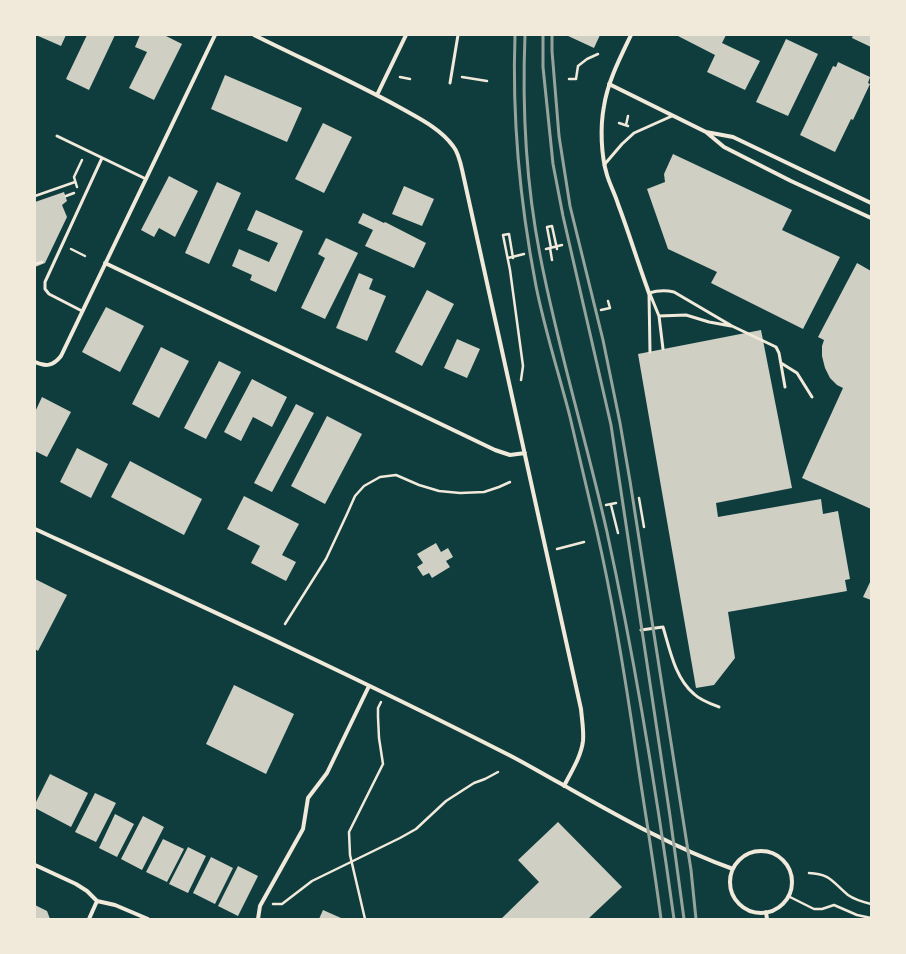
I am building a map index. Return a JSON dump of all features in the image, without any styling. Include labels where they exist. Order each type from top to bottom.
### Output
[{"type":"street","points":[[35,362],[50,365],[56,362],[61,356],[215,35]]},
{"type":"street","points":[[254,35],[377,95],[425,122],[453,146],[464,174],[583,725],[583,742],[580,754],[564,786]]},
{"type":"street","points":[[377,95],[406,35]]},
{"type":"street","points":[[631,35],[609,84],[604,106],[602,125],[604,165],[649,293]]},
{"type":"street","points":[[609,84],[706,132],[724,147],[791,181],[871,218]]},
{"type":"street","points":[[706,132],[733,137],[871,203]]},
{"type":"street","points":[[105,263],[495,450],[510,455],[525,453]]},
{"type":"street","points":[[35,529],[369,686],[509,755],[632,824],[702,857],[733,869]]},
{"type":"street","points":[[258,919],[262,902],[303,829],[308,798],[327,773],[369,686]]},
{"type":"street","points":[[755,852],[766,852],[775,855],[783,860],[791,877],[791,887],[788,896],[779,906],[766,912],[757,913],[748,910],[734,897],[730,888],[730,878],[733,869],[738,861],[746,855],[755,852]]},
{"type":"street","points":[[35,865],[76,884],[87,891],[97,901],[115,905],[148,919]]},
{"type":"street","points":[[89,919],[97,901]]},
{"type":"street","points":[[766,912],[767,919]]},
{"type":"lane","points":[[450,82],[458,35]]},
{"type":"lane","points":[[604,165],[622,144],[634,133],[672,116]]},
{"type":"lane","points":[[57,136],[146,179]]},
{"type":"lane","points":[[82,311],[49,294],[45,289],[45,282],[102,158]]},
{"type":"lane","points":[[649,293],[659,290],[674,292],[732,326],[776,347],[779,353],[785,387]]},
{"type":"lane","points":[[649,293],[659,316],[663,349]]},
{"type":"lane","points":[[649,293],[650,352]]},
{"type":"lane","points":[[659,316],[686,315],[708,322],[732,326]]},
{"type":"lane","points":[[780,363],[797,373],[812,396]]},
{"type":"lane","points":[[641,630],[663,627],[674,663],[684,682],[694,695],[719,707]]},
{"type":"path","points":[[569,79],[576,78],[578,66],[587,59],[598,54]]},
{"type":"path","points":[[451,76],[487,81]]},
{"type":"path","points":[[400,77],[410,79]]},
{"type":"path","points":[[626,125],[628,116]]},
{"type":"path","points":[[619,124],[630,127]]},
{"type":"path","points":[[35,196],[75,182],[74,177],[86,150]]},
{"type":"path","points":[[66,196],[76,192]]},
{"type":"path","points":[[552,260],[547,227],[552,226],[557,249]]},
{"type":"path","points":[[514,258],[509,234],[503,235],[508,258],[523,366],[521,380]]},
{"type":"path","points":[[546,249],[562,245]]},
{"type":"path","points":[[75,250],[85,256]]},
{"type":"path","points":[[508,258],[524,254]]},
{"type":"path","points":[[600,310],[610,308],[608,301]]},
{"type":"path","points":[[285,624],[326,559],[355,496],[364,486],[380,477],[396,475],[419,485],[439,491],[460,493],[484,492],[510,482]]},
{"type":"path","points":[[639,498],[644,527]]},
{"type":"path","points":[[606,505],[616,503]]},
{"type":"path","points":[[611,505],[618,533]]},
{"type":"path","points":[[556,549],[584,542]]},
{"type":"path","points":[[365,919],[352,862],[349,832],[383,764],[379,738],[378,708],[385,694]]},
{"type":"path","points":[[262,902],[282,904],[312,881],[416,829],[446,801],[474,783],[498,772]]},
{"type":"path","points":[[809,873],[821,874],[828,877],[848,895],[858,901],[871,904]]},
{"type":"path","points":[[788,896],[814,909],[822,909],[834,905],[857,915],[871,918]]},
{"type":"building","points":[[36,35],[66,35],[61,46]]},
{"type":"building","points":[[87,35],[115,35],[89,90],[66,79]]},
{"type":"building","points":[[140,35],[164,35],[182,44],[154,100],[129,88],[147,52],[135,47]]},
{"type":"building","points":[[566,35],[600,35],[594,48]]},
{"type":"building","points":[[678,35],[726,35],[722,43],[760,61],[745,90],[707,72],[715,55]]},
{"type":"building","points":[[853,35],[871,35],[871,47],[852,38]]},
{"type":"building","points":[[786,39],[818,54],[788,116],[756,102]]},
{"type":"building","points":[[838,62],[870,77],[868,83],[870,84],[853,120],[851,119],[835,152],[800,135],[833,66],[836,67]]},
{"type":"building","points":[[225,75],[302,108],[287,142],[211,109]]},
{"type":"building","points":[[323,123],[352,137],[324,193],[295,179]]},
{"type":"building","points":[[673,154],[792,210],[782,230],[840,257],[803,329],[711,283],[717,272],[668,249],[647,189],[665,182],[664,174]]},
{"type":"building","points":[[169,176],[198,191],[175,237],[159,228],[154,237],[141,230]]},
{"type":"building","points":[[217,182],[241,193],[209,264],[185,253]]},
{"type":"building","points":[[404,186],[434,199],[422,226],[392,214]]},
{"type":"building","points":[[64,192],[67,201],[62,205],[67,217],[45,263],[35,267],[35,202]]},
{"type":"building","points":[[256,210],[303,231],[276,292],[250,280],[252,275],[232,266],[239,249],[269,262],[278,243],[247,230]]},
{"type":"building","points":[[363,213],[384,223],[385,222],[426,243],[414,268],[365,246],[373,230],[358,223]]},
{"type":"building","points":[[326,238],[358,253],[325,319],[301,308],[325,258],[318,254]]},
{"type":"building","points":[[857,263],[871,271],[871,509],[802,478],[843,388],[837,385],[830,378],[825,368],[822,356],[822,346],[824,340],[818,337]]},
{"type":"building","points":[[359,273],[373,279],[369,289],[386,296],[367,341],[336,328]]},
{"type":"building","points":[[427,290],[454,304],[422,366],[395,352]]},
{"type":"building","points":[[106,307],[144,326],[120,372],[82,352]]},
{"type":"building","points":[[761,330],[792,488],[716,503],[718,517],[821,499],[823,514],[838,511],[850,579],[845,580],[847,591],[728,612],[735,658],[714,685],[696,688],[638,354]]},
{"type":"building","points":[[457,339],[480,349],[467,378],[444,368]]},
{"type":"building","points":[[161,347],[189,361],[159,418],[132,404]]},
{"type":"building","points":[[219,361],[241,372],[206,439],[184,428]]},
{"type":"building","points":[[252,379],[287,397],[272,427],[253,417],[241,441],[224,432]]},
{"type":"building","points":[[42,397],[71,412],[47,457],[35,451],[35,412]]},
{"type":"building","points":[[296,404],[314,413],[272,492],[254,483]]},
{"type":"building","points":[[327,416],[362,434],[325,504],[291,486]]},
{"type":"building","points":[[77,448],[108,464],[91,498],[60,482]]},
{"type":"building","points":[[130,461],[202,499],[184,535],[111,497]]},
{"type":"building","points":[[244,496],[299,524],[282,555],[296,562],[286,581],[251,563],[260,546],[227,529]]},
{"type":"building","points":[[436,543],[441,552],[448,548],[453,557],[446,561],[450,567],[432,578],[429,573],[423,576],[417,567],[423,563],[417,554]]},
{"type":"building","points":[[35,579],[67,595],[38,651],[35,649]]},
{"type":"building","points":[[871,580],[871,600],[863,597]]},
{"type":"building","points":[[234,685],[294,714],[266,774],[206,744]]},
{"type":"building","points":[[50,774],[88,793],[71,827],[35,808],[35,804]]},
{"type":"building","points":[[95,793],[116,803],[96,842],[75,832]]},
{"type":"building","points":[[115,814],[134,824],[117,857],[99,848]]},
{"type":"building","points":[[143,816],[164,827],[142,870],[121,859]]},
{"type":"building","points":[[558,822],[622,887],[588,919],[501,919],[539,882],[518,860]]},
{"type":"building","points":[[163,839],[184,849],[167,882],[146,872]]},
{"type":"building","points":[[188,847],[206,856],[188,893],[169,884]]},
{"type":"building","points":[[211,857],[233,868],[215,904],[193,893]]},
{"type":"building","points":[[238,866],[258,876],[238,916],[218,906]]},
{"type":"building","points":[[35,905],[47,911],[50,919],[35,919]]},
{"type":"building","points":[[323,910],[341,918],[319,919]]},
{"type":"railway","points":[[515,35],[514,66],[518,161],[530,255],[548,336],[570,417],[609,588],[628,701],[661,919]]},
{"type":"railway","points":[[525,35],[524,90],[526,146],[535,228],[555,325],[599,497],[627,628],[660,822],[674,919]]},
{"type":"railway","points":[[543,35],[543,67],[553,164],[563,216],[611,425],[670,816],[684,919]]},
{"type":"railway","points":[[552,35],[559,136],[570,206],[603,340],[620,423],[691,870],[696,919]]}]
